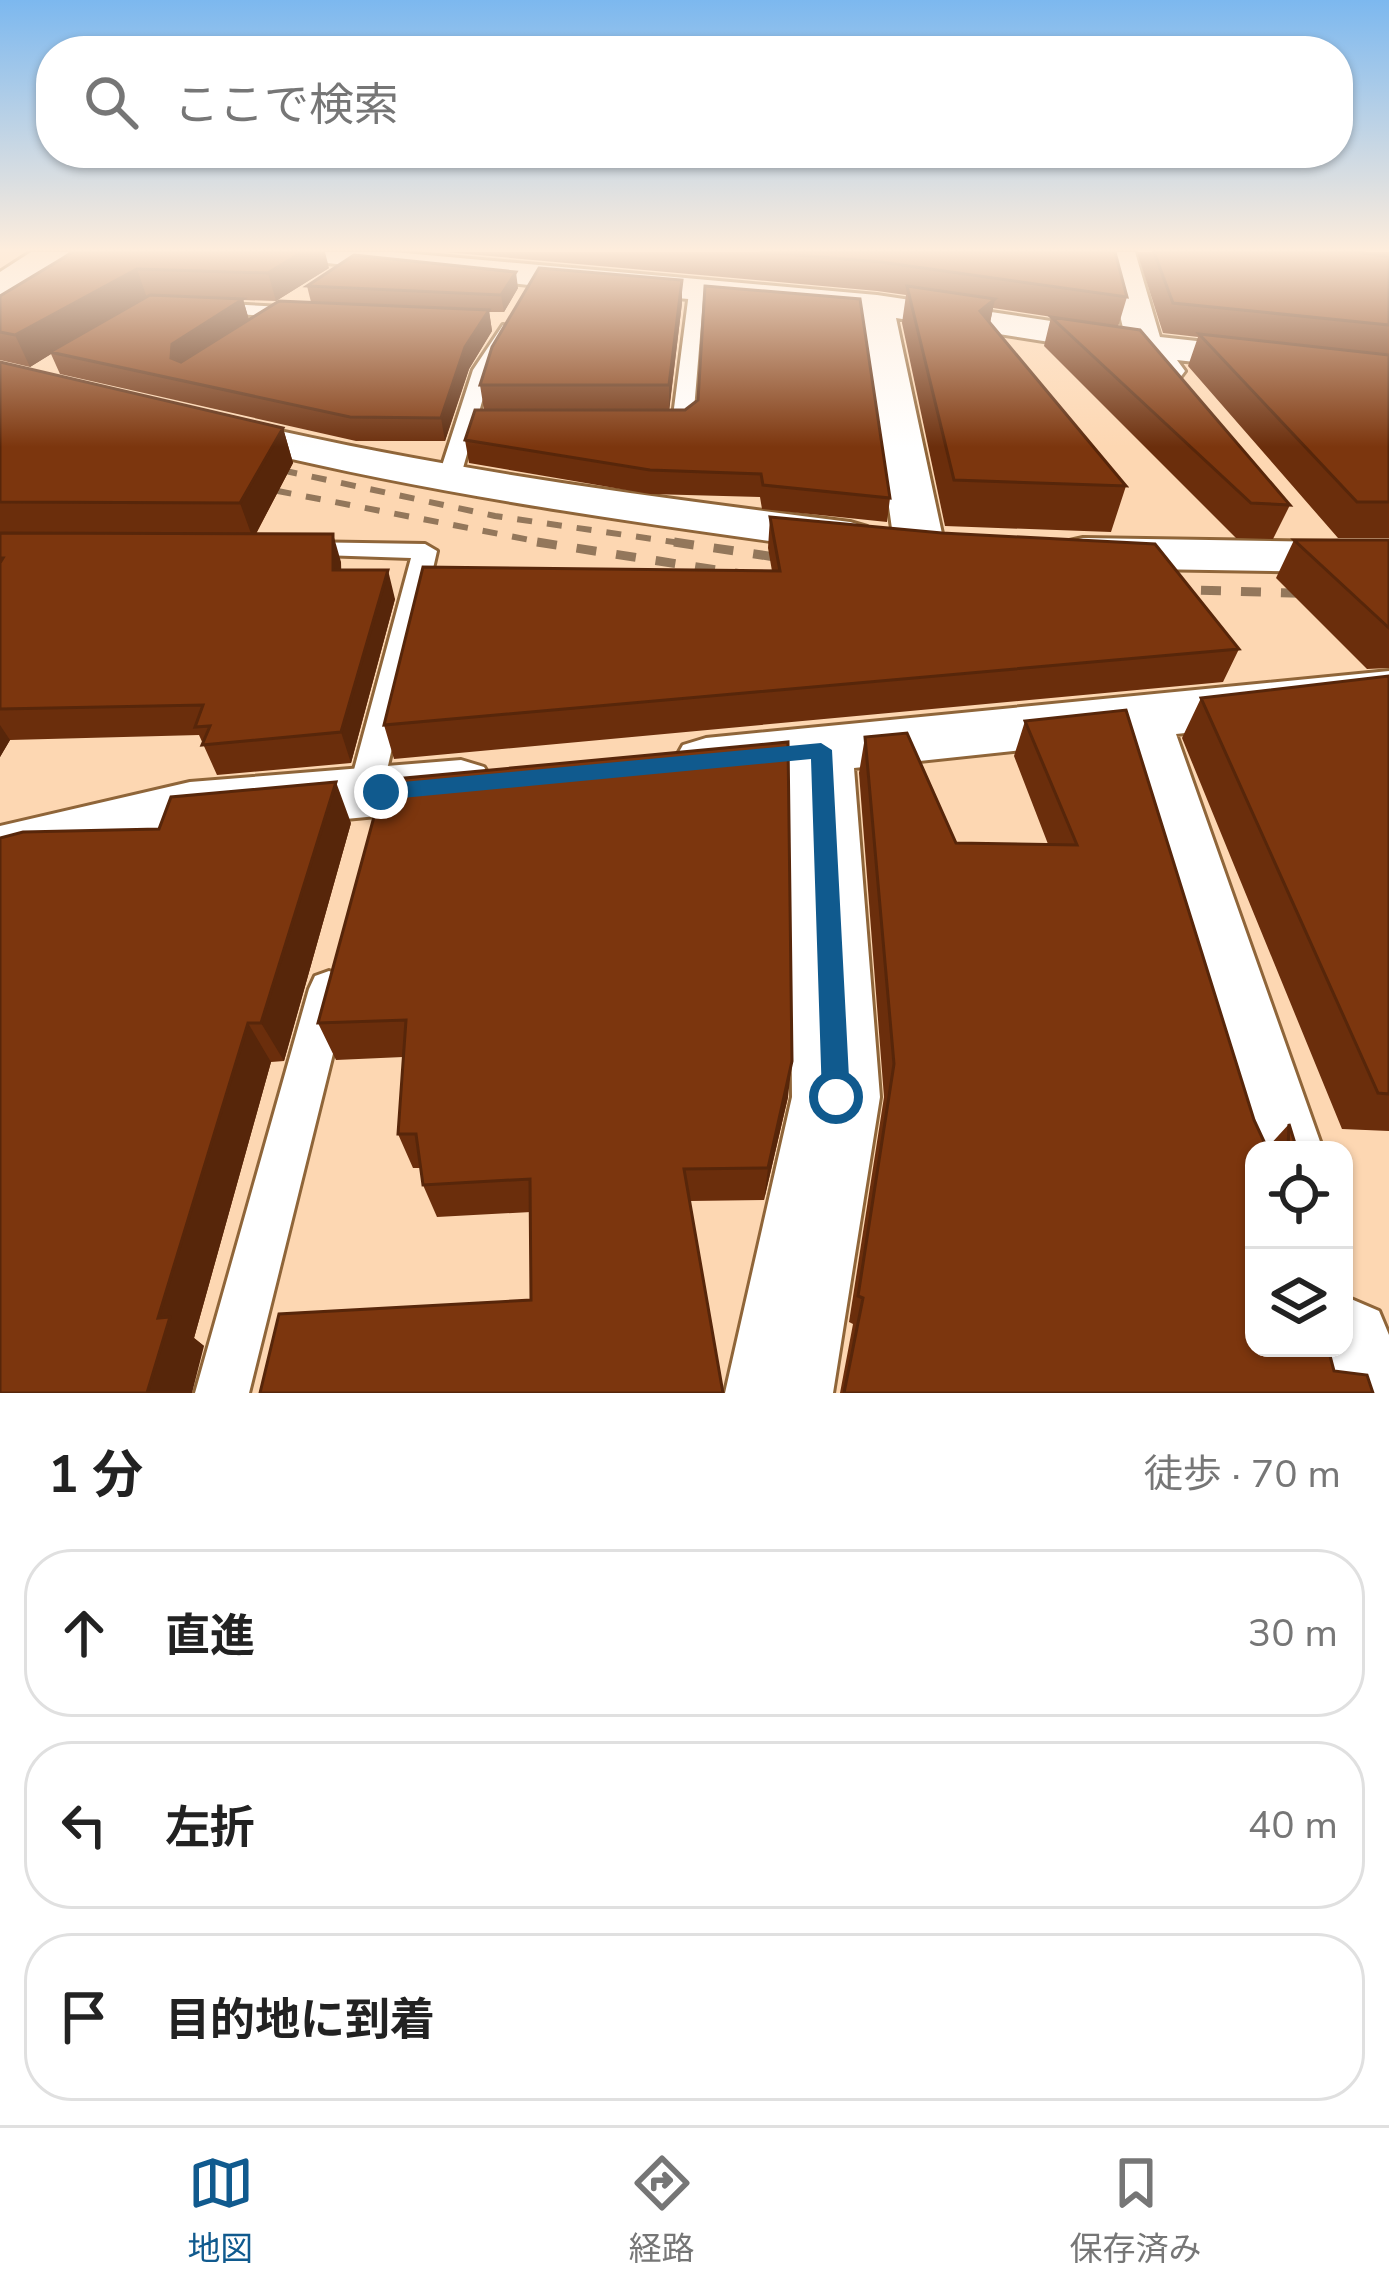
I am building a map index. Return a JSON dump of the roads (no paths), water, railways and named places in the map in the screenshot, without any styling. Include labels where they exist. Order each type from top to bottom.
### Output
[{"type":"street","points":[[161,415],[297,448],[762,529],[941,544],[880,317]]},
{"type":"street","points":[[960,317],[1145,346],[1389,373]]},
{"type":"street","points":[[1137,317],[1145,346],[1188,397]]},
{"type":"street","points":[[1289,516],[1323,560]]},
{"type":"street","points":[[1029,550],[1162,558],[1389,558]]},
{"type":"street","points":[[659,766],[1389,691]]},
{"type":"street","points":[[1139,717],[1274,1141]]},
{"type":"street","points":[[779,1393],[836,1097],[821,750]]},
{"type":"street","points":[[0,854],[190,808],[372,806],[520,779]]},
{"type":"street","points":[[1345,1357],[1356,1393]]},
{"type":"lane","points":[[244,337],[273,317]]},
{"type":"lane","points":[[490,321],[497,317]]},
{"type":"lane","points":[[450,475],[482,370],[515,317]]},
{"type":"lane","points":[[635,422],[682,422],[693,317]]},
{"type":"lane","points":[[468,422],[492,422]]},
{"type":"lane","points":[[280,549],[425,551],[372,806]]},
{"type":"lane","points":[[223,1393],[341,943]]},
{"type":"railway","points":[[253,464],[495,516],[694,545]]},
{"type":"railway","points":[[247,485],[555,545]]},
{"type":"railway","points":[[537,542],[555,545]]},
{"type":"railway","points":[[674,542],[802,561]]},
{"type":"railway","points":[[555,545],[742,574]]},
{"type":"railway","points":[[1161,589],[1389,596]]}]
